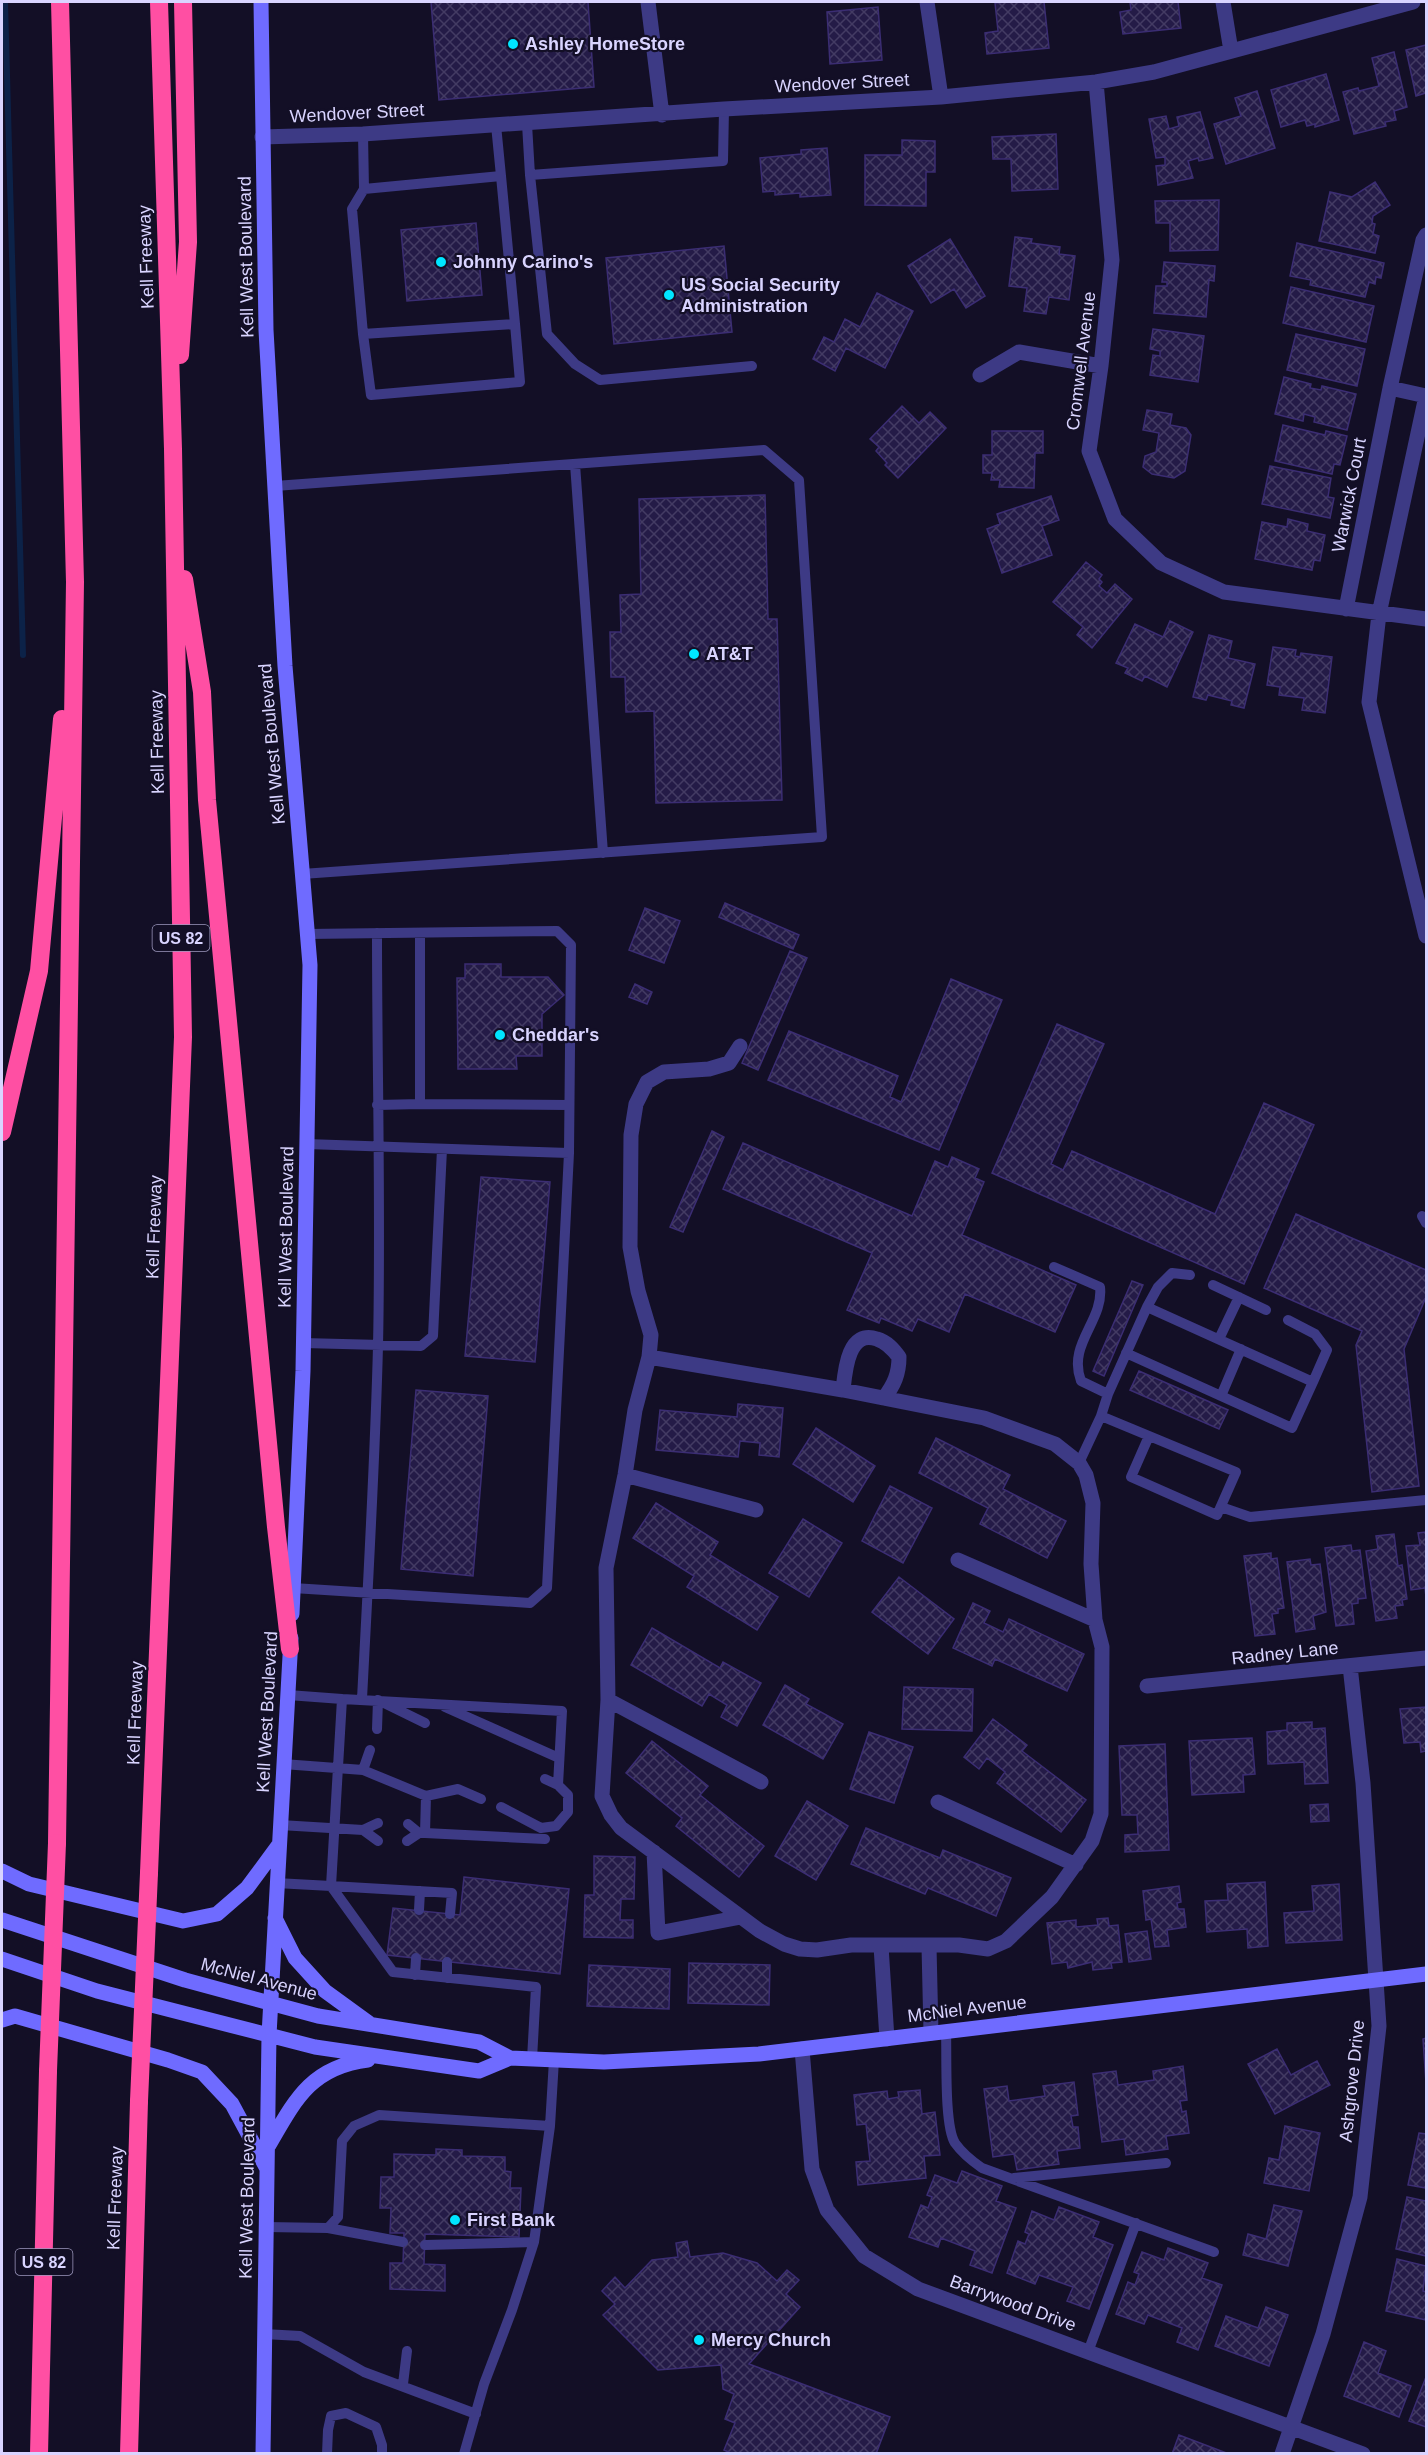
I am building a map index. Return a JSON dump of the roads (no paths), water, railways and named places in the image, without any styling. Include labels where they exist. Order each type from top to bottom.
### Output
[{"type":"highway","name":"US 82","points":[[39,2454],[48,2071],[57,1843],[75,582],[60,2]]},
{"type":"highway","name":"Kell Freeway","points":[[129,2454],[139,2101],[183,1037],[173,449],[159,2]]},
{"type":"highway","points":[[173,449],[188,242],[183,2]]},
{"type":"highway","points":[[174,515],[202,692],[208,812],[276,1527],[290,1649]]},
{"type":"highway","points":[[2,1132],[39,971],[75,582]]},
{"type":"main road","name":"Kell West Boulevard","points":[[261,2],[266,330],[285,666],[310,965],[303,1343],[288,1695],[270,2003],[262,2454]]},
{"type":"main road","points":[[2,1871],[29,1884],[183,1921],[217,1914],[247,1888],[278,1845]]},
{"type":"main road","points":[[274,1918],[295,1958],[325,1991],[372,2024]]},
{"type":"main road","name":"McNiel Avenue","points":[[2,1920],[185,1980],[318,2016],[479,2042],[510,2058],[604,2062],[759,2054],[1426,1974]]},
{"type":"main road","name":"McNiel Avenue","points":[[2,1959],[97,1991],[315,2047],[479,2071],[510,2058]]},
{"type":"main road","points":[[2,2020],[15,2016],[202,2072],[232,2104],[267,2170]]},
{"type":"main road","points":[[267,2147],[298,2096],[322,2075],[352,2062],[384,2058]]},
{"type":"street","points":[[648,2],[662,115]]},
{"type":"street","points":[[927,2],[941,97]]},
{"type":"street","points":[[1223,2],[1231,51]]},
{"type":"street","name":"Wendover Street","points":[[262,136],[363,134],[527,124],[724,109],[941,97],[1096,82],[1154,72],[1413,2]]},
{"type":"street","name":"Cromwell Avenue","points":[[1096,82],[1112,260],[1089,451],[1115,519],[1161,563],[1224,592],[1426,619]]},
{"type":"street","name":"Warwick Court","points":[[1346,609],[1390,388],[1426,235]]},
{"type":"street","points":[[980,375],[1019,352],[1101,366]]},
{"type":"street","points":[[1390,388],[1426,396],[1379,614],[1369,702],[1426,936]]},
{"type":"street","points":[[649,1357],[843,1390],[984,1418],[1055,1444],[1079,1463],[1086,1476],[1093,1503],[1090,1564],[1095,1620],[1102,1647],[1101,1814],[1092,1841],[1076,1865],[1052,1897],[1006,1941],[988,1948],[959,1945],[850,1945],[817,1950],[784,1944],[759,1931],[621,1828],[611,1815],[602,1796],[608,1700],[606,1568],[626,1475],[635,1410],[649,1357],[651,1335],[638,1291],[630,1247],[631,1135],[636,1104],[647,1082],[664,1072],[709,1069],[729,1064],[740,1046]]},
{"type":"street","points":[[843,1390],[845,1370],[854,1344],[862,1338],[873,1337],[893,1349],[899,1357],[897,1378],[894,1386],[884,1398]]},
{"type":"street","points":[[626,1475],[756,1510]]},
{"type":"street","points":[[958,1560],[1095,1620]]},
{"type":"street","name":"Radney Lane","points":[[1147,1686],[1426,1658]]},
{"type":"street","name":"Ashgrove Drive","points":[[1282,2454],[1323,2334],[1359,2197],[1379,2026],[1363,1782],[1350,1666]]},
{"type":"street","points":[[608,1700],[760,1782]]},
{"type":"street","points":[[938,1802],[1076,1865]]},
{"type":"street","points":[[654,1852],[658,1933],[741,1917]]},
{"type":"street","points":[[881,1946],[887,2039]]},
{"type":"street","points":[[929,1946],[938,2032]]},
{"type":"street","name":"Barrywood Drive","points":[[802,2049],[813,2169],[827,2211],[864,2256],[918,2289],[1363,2454]]},
{"type":"lane","points":[[530,175],[723,162],[724,109]]},
{"type":"lane","points":[[527,124],[530,175],[547,334],[574,364],[600,380],[752,366]]},
{"type":"lane","points":[[363,134],[364,189],[352,209],[371,396],[520,382],[496,125]]},
{"type":"lane","points":[[364,189],[501,176]]},
{"type":"lane","points":[[363,334],[514,324]]},
{"type":"lane","points":[[275,486],[764,450],[799,480],[822,837],[302,874]]},
{"type":"lane","points":[[575,464],[603,853]]},
{"type":"lane","points":[[293,1588],[530,1603],[548,1588],[569,1153],[571,945],[557,931],[307,934]]},
{"type":"lane","points":[[362,1699],[378,1346],[377,933]]},
{"type":"lane","points":[[420,933],[420,1104]]},
{"type":"lane","points":[[377,1105],[569,1105]]},
{"type":"lane","points":[[307,1144],[569,1153]]},
{"type":"lane","points":[[303,1343],[420,1346],[433,1336],[442,1149]]},
{"type":"lane","points":[[1054,1267],[1100,1287],[1101,1298],[1080,1350],[1076,1368],[1081,1381],[1108,1394]]},
{"type":"lane","points":[[1079,1463],[1126,1353],[1158,1287],[1173,1273],[1190,1275]]},
{"type":"lane","points":[[1213,1285],[1266,1310]]},
{"type":"lane","points":[[1219,1339],[1239,1297]]},
{"type":"lane","points":[[1147,1307],[1313,1382]]},
{"type":"lane","points":[[1126,1353],[1292,1428],[1327,1350],[1315,1334],[1288,1320]]},
{"type":"lane","points":[[1221,1396],[1241,1349]]},
{"type":"lane","points":[[1101,1416],[1236,1472],[1217,1515],[1131,1477],[1149,1436]]},
{"type":"lane","points":[[1221,1507],[1250,1517],[1426,1500]]},
{"type":"lane","points":[[288,1695],[562,1711],[558,1785]]},
{"type":"lane","points":[[342,1699],[331,1886],[393,1972],[536,1987],[532,2059]]},
{"type":"lane","points":[[378,1700],[425,1723]]},
{"type":"lane","points":[[377,1729],[378,1700]]},
{"type":"lane","points":[[438,1704],[560,1758]]},
{"type":"lane","points":[[363,1770],[370,1750]]},
{"type":"lane","points":[[283,1764],[363,1770],[426,1796],[458,1789],[481,1799]]},
{"type":"lane","points":[[501,1807],[541,1828],[556,1826],[568,1812],[568,1795],[558,1785],[545,1779]]},
{"type":"lane","points":[[422,1833],[426,1796]]},
{"type":"lane","points":[[280,1825],[363,1830],[378,1823]]},
{"type":"lane","points":[[408,1824],[422,1833],[545,1839]]},
{"type":"lane","points":[[363,1830],[378,1841]]},
{"type":"lane","points":[[407,1842],[422,1833]]},
{"type":"lane","points":[[276,1883],[452,1893],[450,1914]]},
{"type":"lane","points":[[419,1910],[420,1891]]},
{"type":"lane","points":[[415,1975],[416,1958]]},
{"type":"lane","points":[[447,1962],[447,1978]]},
{"type":"lane","points":[[938,2032],[954,2141],[965,2155],[982,2168],[1214,2252]]},
{"type":"lane","points":[[464,2454],[534,2242],[550,2126],[554,2060]]},
{"type":"lane","points":[[328,2228],[338,2217],[342,2141],[354,2126],[379,2115],[550,2126]]},
{"type":"lane","points":[[1009,2178],[1166,2163]]},
{"type":"lane","points":[[1088,2352],[1136,2223]]},
{"type":"lane","points":[[266,2227],[328,2228],[403,2242]]},
{"type":"lane","points":[[425,2245],[534,2242]]},
{"type":"lane","points":[[264,2334],[300,2336],[364,2372],[403,2384],[476,2414]]},
{"type":"lane","points":[[403,2384],[407,2351]]},
{"type":"lane","points":[[327,2454],[331,2416],[346,2413],[376,2427],[382,2445],[382,2454]]},
{"type":"waterway","points":[[5,2],[23,655]]},
{"type":"place","name":"Ashley HomeStore","points":[[513,44]]},
{"type":"place","name":"Johnny Carino's","points":[[441,262]]},
{"type":"place","name":"US Social Security Administration","points":[[669,295]]},
{"type":"place","name":"AT&T","points":[[694,654]]},
{"type":"place","name":"Cheddar's","points":[[500,1035]]},
{"type":"place","name":"First Bank","points":[[455,2220]]},
{"type":"place","name":"Mercy Church","points":[[699,2340]]}]
